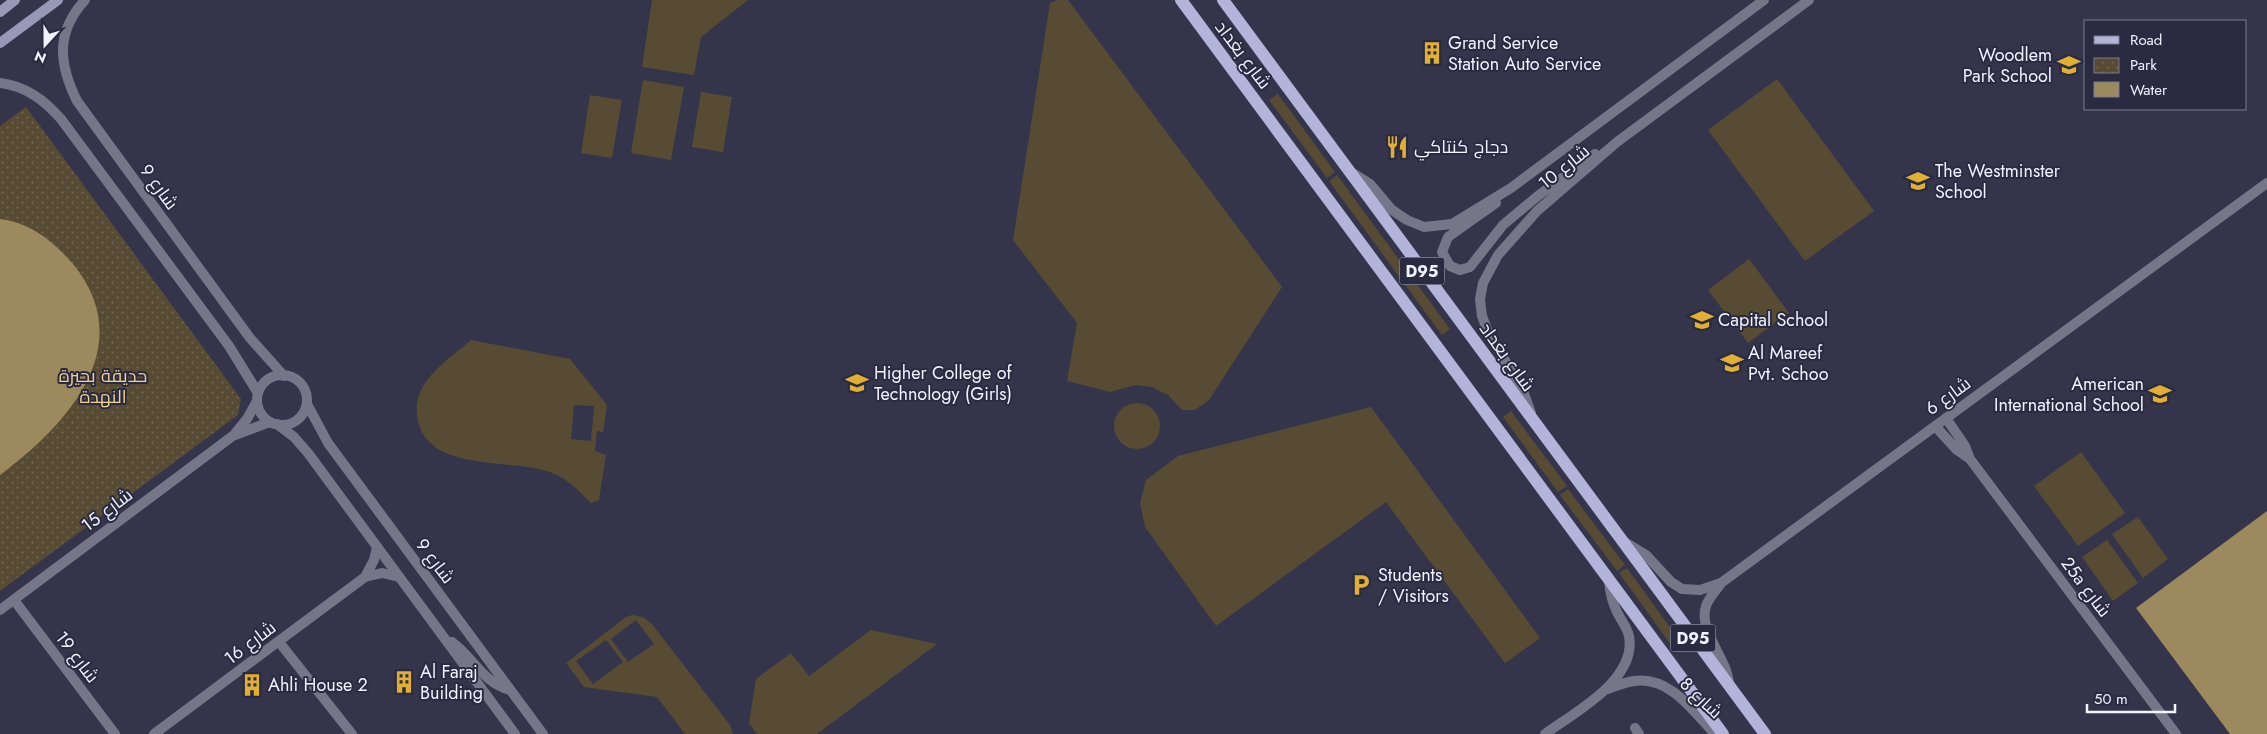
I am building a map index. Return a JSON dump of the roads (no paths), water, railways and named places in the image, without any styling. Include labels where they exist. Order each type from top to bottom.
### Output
[{"type":"main road","points":[[0,12],[16,0]]},
{"type":"main road","points":[[0,43],[58,0]]},
{"type":"main road","name":"شارع بغداد","points":[[1181,0],[1723,734]]},
{"type":"main road","name":"شارع بغداد","points":[[1223,0],[1535,426],[1765,734]]},
{"type":"street","name":"شارع 9","points":[[85,0],[66,30],[62,53],[66,75],[77,101],[250,338],[284,376]]},
{"type":"street","name":"شارع 10","points":[[1348,171],[1370,184],[1399,215],[1424,226],[1452,224],[1510,188],[1764,0]]},
{"type":"street","name":"شارع 10","points":[[1535,426],[1523,391],[1485,324],[1480,308],[1483,283],[1498,255],[1530,218],[1617,142],[1809,0]]},
{"type":"street","points":[[0,83],[16,86],[34,94],[49,105],[61,120],[229,346],[258,397],[259,409],[273,423],[301,444],[515,734]]},
{"type":"street","points":[[1510,188],[1488,208],[1448,237],[1442,252],[1450,266],[1460,270],[1470,267],[1495,234],[1525,206],[1592,156],[1617,142]]},
{"type":"street","name":"شارع 6","points":[[1622,541],[1646,555],[1671,582],[1682,589],[1700,590],[1721,583],[2267,183]]},
{"type":"street","points":[[258,397],[268,380],[284,376],[299,382],[306,396],[306,404],[299,418],[293,422],[273,423]]},
{"type":"street","name":"شارع 15","points":[[0,610],[234,436],[247,419],[258,397]]},
{"type":"street","name":"شارع 9","points":[[306,404],[328,442],[542,734]]},
{"type":"street","name":"25a شارع","points":[[1946,418],[1965,446],[1970,459],[2176,734]]},
{"type":"street","name":"شارع 15","points":[[234,436],[273,423]]},
{"type":"street","name":"25a شارع","points":[[1935,426],[1957,450],[1970,459]]},
{"type":"street","name":"شارع 16","points":[[154,734],[365,577],[374,560],[377,547]]},
{"type":"street","points":[[365,577],[382,573],[399,577]]},
{"type":"street","name":"شارع 8","points":[[1545,734],[1607,689],[1624,665],[1629,642],[1626,628],[1613,603],[1609,582]]},
{"type":"street","name":"شارع 6","points":[[1721,583],[1709,600],[1705,618],[1708,632],[1723,660],[1730,687]]},
{"type":"street","name":"شارع 19","points":[[14,600],[115,734]]},
{"type":"street","points":[[442,636],[464,652],[492,682],[510,690]]},
{"type":"street","points":[[279,642],[352,734]]},
{"type":"street","name":"شارع 8","points":[[1607,689],[1633,681],[1648,681],[1662,685],[1675,693],[1715,734]]},
{"type":"water","points":[[0,219],[22,224],[41,234],[73,264],[92,295],[99,325],[97,354],[87,382],[70,408],[25,455],[0,475]]},
{"type":"water","points":[[2267,511],[2267,734],[2230,734],[2136,608]]},
{"type":"place","name":"Grand Service Station Auto Service","points":[[1432,53]]},
{"type":"place","name":"Woodlem Park School","points":[[2069,65]]},
{"type":"place","name":"دجاج كنتاكي","points":[[1397,147]]},
{"type":"place","name":"The Westminster School","points":[[1918,181]]},
{"type":"place","name":"Capital School","points":[[1702,320]]},
{"type":"place","name":"Al Mareef Pvt. Schoo","points":[[1732,363]]},
{"type":"place","name":"Higher College of Technology (Girls)","points":[[857,383]]},
{"type":"place","name":"American International School","points":[[2160,394]]},
{"type":"place","name":"Students / Visitors","points":[[1361,585]]},
{"type":"place","name":"Al Faraj Building","points":[[404,682]]},
{"type":"place","name":"Ahli House 2","points":[[252,685]]},
{"type":"park label","name":"حديقة بحيرة النهدة","points":[[103,386]]}]
